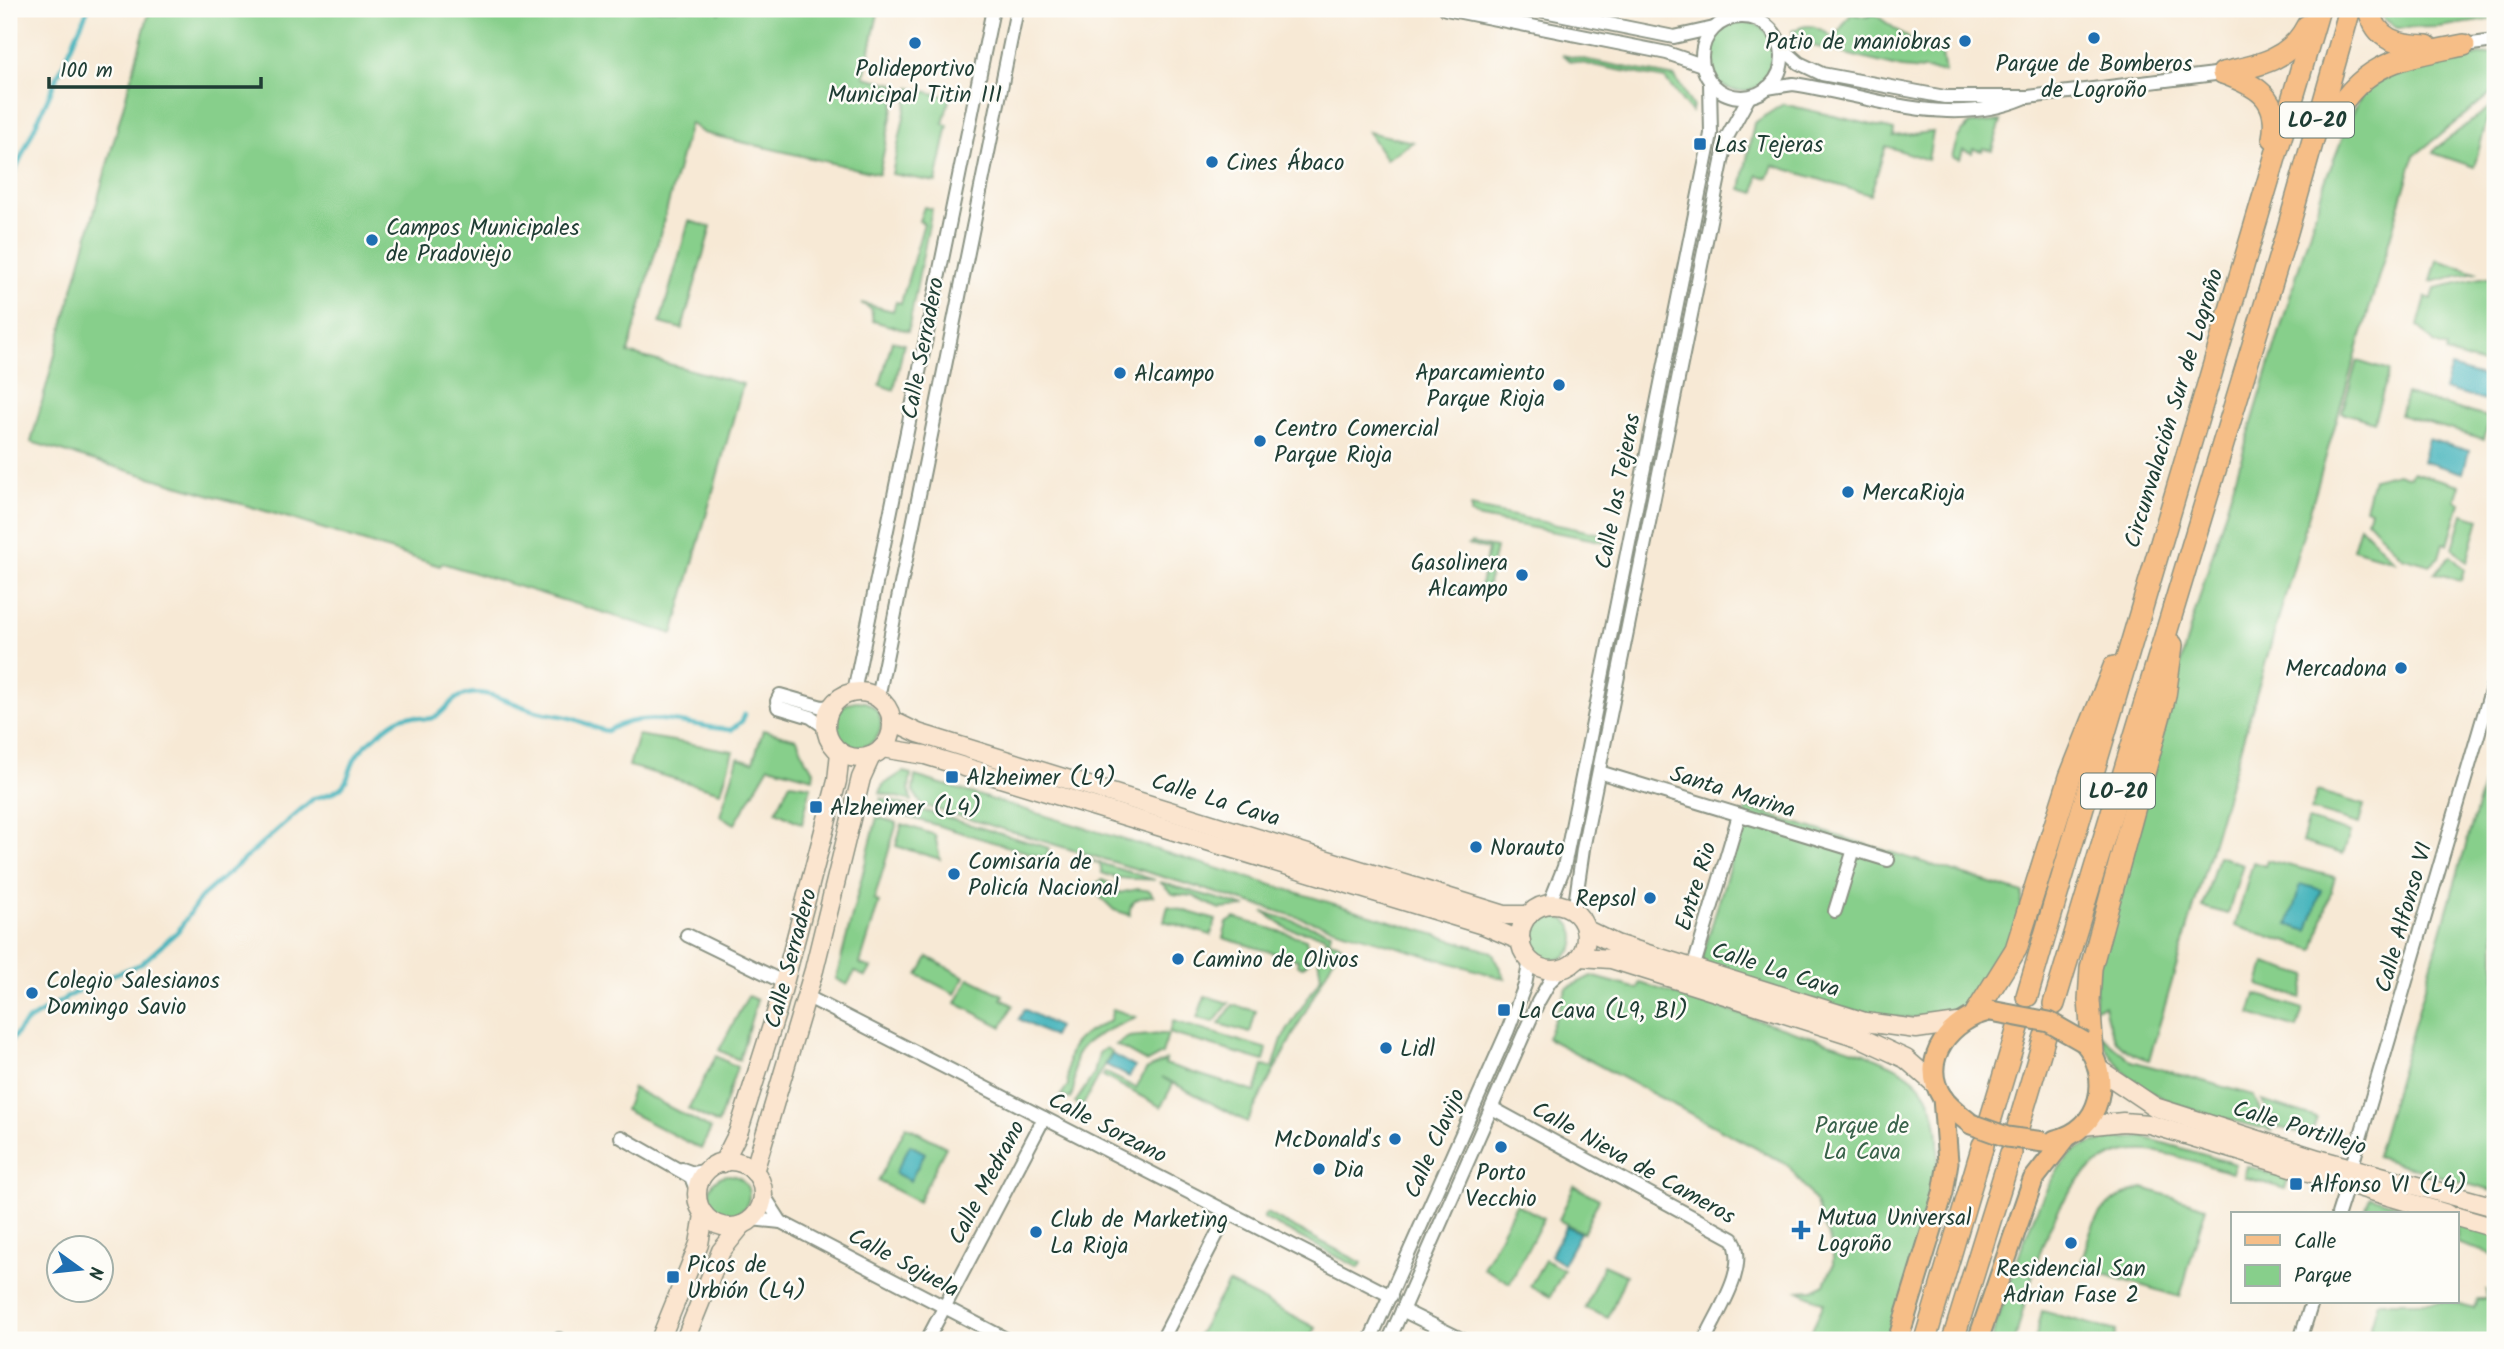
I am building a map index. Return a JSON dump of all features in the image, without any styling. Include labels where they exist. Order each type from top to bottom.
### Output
[{"type":"highway","points":[[2223,74],[2263,64],[2288,51],[2297,43],[2317,9]]},
{"type":"highway","name":"Circunvalación Sur de Logroño","points":[[2027,996],[2118,696],[2138,615],[2317,9]]},
{"type":"highway","name":"LO-20","points":[[2054,1004],[2287,232],[2350,9]]},
{"type":"highway","points":[[2287,232],[2303,208],[2364,9]]},
{"type":"highway","points":[[2369,9],[2381,35],[2393,43],[2464,45]]},
{"type":"highway","points":[[2329,125],[2345,95],[2374,69],[2390,61],[2464,45]]},
{"type":"highway","points":[[2223,74],[2255,85],[2272,108],[2275,128],[2265,163],[2263,198]]},
{"type":"highway","points":[[2092,1055],[2089,1000],[2091,968],[2165,696],[2181,579]]},
{"type":"highway","points":[[1975,1016],[2016,949],[2070,777],[2138,615]]},
{"type":"highway","points":[[1981,1121],[2018,1028]]},
{"type":"highway","points":[[2018,1127],[2045,1036]]},
{"type":"highway","points":[[1928,1331],[1983,1145]]},
{"type":"highway","points":[[1955,1334],[2011,1153]]},
{"type":"main road","points":[[854,692],[878,698],[887,708],[891,720],[890,735],[877,752],[855,758],[840,752],[828,737],[825,727],[831,706],[841,697],[854,692]]},
{"type":"main road","name":"Calle La Cava","points":[[891,720],[922,735],[1491,910],[1515,916],[1529,915]]},
{"type":"main road","name":"Calle La Cava","points":[[877,752],[912,751],[1486,926],[1521,941]]},
{"type":"main road","name":"Calle Serradero","points":[[715,1166],[737,1133],[785,983],[835,791],[840,752]]},
{"type":"main road","name":"Calle Serradero","points":[[754,1172],[806,996],[861,778],[877,752]]},
{"type":"main road","points":[[1549,905],[1574,912],[1585,929],[1585,944],[1580,957],[1563,968],[1545,969],[1530,960],[1521,941],[1524,923],[1529,915],[1549,905]]},
{"type":"main road","name":"Calle La Cava","points":[[1585,929],[1596,936],[1693,969],[1865,1023],[1916,1029],[1975,1016]]},
{"type":"main road","name":"Calle La Cava","points":[[1580,957],[1611,959],[1861,1038],[1906,1059],[1940,1092]]},
{"type":"main road","points":[[1898,1340],[1943,1193],[1948,1162],[1935,1069],[1945,1036],[1975,1016],[2049,1022],[2092,1055],[2099,1100],[2083,1126],[2066,1138],[2033,1180],[1978,1340]]},
{"type":"main road","name":"Calle Portillejo","points":[[2092,1055],[2155,1107],[2443,1212]]},
{"type":"main road","points":[[1940,1092],[2007,1137],[2044,1142],[2066,1138]]},
{"type":"main road","name":"Calle Portillejo","points":[[2083,1126],[2123,1122],[2149,1124],[2349,1177],[2495,1207]]},
{"type":"main road","points":[[660,1340],[699,1244],[704,1215],[697,1192],[715,1166],[740,1163],[754,1172],[763,1194],[758,1212],[721,1251],[685,1340]]},
{"type":"main road","points":[[704,1215],[722,1226],[747,1222]]},
{"type":"main road","points":[[2458,1217],[2495,1227]]},
{"type":"street","name":"Calle Serradero","points":[[854,692],[993,9]]},
{"type":"street","name":"Calle Serradero","points":[[878,698],[1017,9]]},
{"type":"street","points":[[1446,9],[1667,53],[1702,65]]},
{"type":"street","points":[[1534,9],[1674,37],[1714,28]]},
{"type":"street","points":[[2028,97],[2008,105],[1949,113],[1793,84],[1767,88],[1749,97],[1735,97],[1720,92],[1710,82],[1702,65],[1706,39],[1714,28],[1736,13],[1758,15],[1773,31],[1780,46],[1799,63],[1822,74],[1945,97],[2028,97],[2223,74]]},
{"type":"street","points":[[2464,45],[2495,41]]},
{"type":"street","points":[[1767,88],[1779,68],[1780,46]]},
{"type":"street","name":"Calle las Tejeras","points":[[1549,905],[1564,867],[1708,148],[1712,117],[1710,82]]},
{"type":"street","name":"Calle las Tejeras","points":[[1574,912],[1599,772],[1727,137],[1749,97]]},
{"type":"street","name":"Calle Alfonso VI","points":[[2339,1212],[2495,677]]},
{"type":"street","points":[[825,727],[811,717],[778,707],[778,698],[780,695],[822,707],[831,706]]},
{"type":"street","name":"Santa Marina","points":[[1599,772],[1888,860]]},
{"type":"street","name":"Entre Rio","points":[[1693,969],[1739,814]]},
{"type":"street","points":[[1835,911],[1854,849]]},
{"type":"street","points":[[687,934],[785,983]]},
{"type":"street","name":"Calle Clavijo","points":[[1370,1340],[1508,1030],[1525,985],[1530,960]]},
{"type":"street","name":"Calle Clavijo","points":[[1389,1340],[1541,996],[1563,968]]},
{"type":"street","name":"Calle Sorzano","points":[[806,996],[1391,1296]]},
{"type":"street","name":"Calle Nieva de Cameros","points":[[1492,1108],[1727,1234],[1737,1247],[1738,1266],[1705,1340]]},
{"type":"street","name":"Calle Medrano","points":[[928,1340],[1044,1118]]},
{"type":"street","points":[[621,1137],[691,1177],[697,1192]]},
{"type":"street","points":[[672,1166],[693,1173],[715,1166]]},
{"type":"street","name":"Calle Sojuela","points":[[763,1194],[781,1222]]},
{"type":"street","points":[[1162,1340],[1228,1213]]},
{"type":"street","name":"Calle Sojuela","points":[[747,1222],[781,1222],[1008,1340]]},
{"type":"street","points":[[2300,1340],[2311,1304]]},
{"type":"street","points":[[1402,1310],[1463,1340]]},
{"type":"green space","name":"Campos Municipales de Pradoviejo","points":[[150,9],[720,9],[719,14],[721,9],[879,9],[864,77],[898,85],[879,174],[703,133],[690,123],[628,353],[743,384],[673,634],[31,442]]},
{"type":"green space","points":[[2376,9],[2495,9],[2495,19],[2439,27],[2397,28],[2376,13]]},
{"type":"green space","points":[[1851,14],[1867,17],[1874,14],[1921,47],[1940,44],[1945,72],[1902,68],[1797,42],[1792,31],[1809,26],[1834,38]]},
{"type":"green space","points":[[1748,21],[1761,27],[1770,36],[1774,42],[1774,70],[1766,81],[1755,89],[1734,91],[1716,81],[1708,70],[1706,49],[1716,31],[1727,23]]},
{"type":"green space","points":[[2495,53],[2495,90],[2414,156],[2149,1060],[2122,1047],[2109,1026],[2104,1005],[2094,1008],[2097,970],[2128,870],[2189,632],[2324,184],[2364,89],[2404,67]]},
{"type":"green space","points":[[1562,55],[1675,77],[1693,107],[1691,112],[1665,79],[1571,61]]},
{"type":"green space","points":[[910,88],[950,97],[943,124],[948,125],[936,182],[892,174]]},
{"type":"green space","points":[[1783,104],[1894,130],[1893,136],[1933,132],[1928,160],[1886,146],[1870,195],[1773,165],[1768,178],[1758,175],[1755,193],[1741,189],[1754,123]]},
{"type":"green space","points":[[2491,106],[2474,167],[2433,153],[2435,149]]},
{"type":"green space","points":[[2001,121],[1992,150],[1973,149],[1972,153],[1963,150],[1960,159],[1952,157],[1958,137],[1969,124]]},
{"type":"green space","points":[[1368,132],[1413,142],[1386,159]]},
{"type":"green space","points":[[924,207],[932,209],[908,331],[873,321],[871,309],[861,303],[893,311],[896,302],[901,303],[924,223],[919,221]]},
{"type":"green space","points":[[689,221],[711,227],[682,329],[660,323]]},
{"type":"green space","points":[[2437,260],[2476,272],[2431,282]]},
{"type":"green space","points":[[2485,277],[2495,280],[2495,368],[2446,353],[2447,348],[2435,344],[2418,326],[2426,297],[2432,299],[2435,288]]},
{"type":"green space","points":[[892,341],[904,344],[894,390],[880,385]]},
{"type":"green space","points":[[2357,361],[2389,371],[2374,422],[2342,412]]},
{"type":"green space","points":[[2406,394],[2490,418],[2484,439],[2400,415]]},
{"type":"green space","points":[[2412,472],[2460,485],[2455,501],[2460,503],[2448,544],[2443,543],[2439,557],[2430,565],[2402,557],[2367,520],[2370,510],[2365,508],[2373,479],[2398,473],[2410,477]]},
{"type":"green space","points":[[1471,507],[1606,535],[1606,542],[1476,517],[1471,514]]},
{"type":"green space","points":[[2463,514],[2479,519],[2467,562],[2453,548]]},
{"type":"green space","points":[[2360,526],[2394,561],[2353,549]]},
{"type":"green space","points":[[1471,543],[1496,548],[1485,597],[1453,591],[1455,585],[1480,590],[1488,549],[1468,545]]},
{"type":"green space","points":[[2451,556],[2464,569],[2461,580],[2434,573]]},
{"type":"green space","points":[[858,701],[874,708],[881,724],[874,740],[858,747],[842,740],[835,724],[842,708]]},
{"type":"green space","points":[[763,730],[797,739],[806,761],[814,770],[813,778],[769,766],[735,824],[720,816],[738,758],[753,762]]},
{"type":"green space","points":[[638,735],[733,751],[721,792],[629,766]]},
{"type":"green space","points":[[2495,744],[2495,1192],[2376,1157]]},
{"type":"green space","points":[[903,772],[911,774],[909,789],[912,801],[880,793],[883,785]]},
{"type":"green space","points":[[915,776],[1492,952],[1505,979],[922,805],[913,791]]},
{"type":"green space","points":[[790,783],[811,786],[802,824],[776,811]]},
{"type":"green space","points":[[2317,791],[2364,805],[2359,824],[2311,810]]},
{"type":"green space","points":[[881,798],[1049,848],[1046,858],[879,808]]},
{"type":"green space","points":[[1747,808],[2023,893],[2019,921],[2013,937],[1976,999],[1950,1013],[1917,1018],[1881,1016],[1804,998],[1704,965],[1702,958]]},
{"type":"green space","points":[[877,817],[897,823],[874,900],[879,902],[860,964],[871,968],[866,977],[855,972],[847,985],[836,979]]},
{"type":"green space","points":[[2308,820],[2350,833],[2343,854],[2302,842]]},
{"type":"green space","points":[[902,824],[935,835],[940,859],[896,846]]},
{"type":"green space","points":[[2218,856],[2243,864],[2228,914],[2203,907]]},
{"type":"green space","points":[[1080,857],[1155,880],[1109,876],[1102,873],[1100,864],[1093,862],[1082,863],[1074,870]]},
{"type":"green space","points":[[2267,860],[2335,877],[2314,950],[2235,926],[2253,862],[2265,866]]},
{"type":"green space","points":[[1102,880],[1114,885],[1119,893],[1138,889],[1150,891],[1153,896],[1134,902],[1130,915],[1114,910],[1090,887]]},
{"type":"green space","points":[[1160,882],[1246,907],[1219,909],[1193,896],[1173,894]]},
{"type":"green space","points":[[1168,906],[1216,920],[1211,935],[1164,921]]},
{"type":"green space","points":[[1263,912],[1331,932],[1329,941],[1341,944],[1247,1122],[1162,1077],[1173,1084],[1161,1107],[1103,1076],[1105,1072],[1136,1088],[1146,1070],[1166,1060],[1165,1064],[1255,1092],[1263,1066],[1273,1068],[1282,1039],[1321,977],[1318,958],[1328,954],[1330,946],[1323,935],[1288,929]]},
{"type":"green space","points":[[1553,916],[1569,922],[1575,938],[1569,954],[1553,960],[1537,954],[1531,938],[1537,922]]},
{"type":"green space","points":[[1235,918],[1306,939],[1310,960],[1303,967],[1297,965],[1298,960],[1223,938],[1227,923]]},
{"type":"green space","points":[[928,957],[965,977],[955,994],[918,975]]},
{"type":"green space","points":[[2265,963],[2307,976],[2301,998],[2259,985]]},
{"type":"green space","name":"Parque de La Cava","points":[[1591,976],[1638,989],[1640,983],[1867,1054],[1901,1070],[1918,1083],[1932,1107],[1938,1138],[1937,1172],[1922,1245],[1892,1340],[1807,1340],[1824,1303],[1799,1291],[1813,1290],[1825,1284],[1833,1265],[1833,1250],[1816,1203],[1788,1165],[1547,1038],[1567,988]]},
{"type":"green space","points":[[969,978],[1003,995],[1001,999],[1013,1005],[1002,1027],[956,1003]]},
{"type":"green space","points":[[2256,994],[2303,1009],[2297,1028],[2250,1014]]},
{"type":"green space","points":[[748,996],[757,1000],[739,1060],[719,1050]]},
{"type":"green space","points":[[1205,996],[1229,1003],[1214,1022],[1197,1018]]},
{"type":"green space","points":[[1233,1005],[1256,1011],[1250,1033],[1219,1024]]},
{"type":"green space","points":[[1113,1009],[1136,1017],[1100,1034],[1083,1046],[1075,1061],[1074,1085],[1070,1099],[1061,1095],[1068,1085],[1068,1059],[1075,1044],[1088,1032],[1110,1020]]},
{"type":"green space","points":[[1173,1021],[1267,1049],[1264,1061],[1169,1033]]},
{"type":"green space","points":[[1168,1034],[1162,1054],[1147,1062],[1116,1045],[1129,1037]]},
{"type":"green space","points":[[2100,1035],[2132,1061],[2253,1095],[2272,1131],[2197,1111],[2149,1091],[2129,1077],[2113,1058]]},
{"type":"green space","points":[[1106,1048],[1112,1052],[1082,1107],[1075,1103],[1094,1074],[1099,1053]]},
{"type":"green space","points":[[716,1056],[737,1067],[718,1124],[688,1109]]},
{"type":"green space","points":[[633,1088],[711,1129],[701,1149],[625,1110]]},
{"type":"green space","points":[[2262,1101],[2317,1118],[2311,1136],[2277,1127]]},
{"type":"green space","points":[[906,1126],[946,1147],[918,1202],[878,1181]]},
{"type":"green space","points":[[2143,1137],[2235,1164],[2232,1173],[2172,1155],[2148,1151],[2109,1157],[2086,1173],[2067,1196],[2052,1223],[2030,1284],[2015,1340],[1991,1340],[2025,1238],[2049,1185],[2062,1164],[2075,1151],[2090,1144]]},
{"type":"green space","points":[[2247,1166],[2288,1179],[2285,1189],[2244,1177]]},
{"type":"green space","points":[[729,1175],[737,1176],[743,1181],[748,1187],[748,1203],[743,1209],[737,1214],[729,1215],[721,1214],[715,1209],[710,1203],[709,1195],[710,1187],[715,1181],[721,1176]]},
{"type":"green space","points":[[1574,1186],[1599,1199],[1583,1233],[1559,1220]]},
{"type":"green space","points":[[2143,1188],[2206,1207],[2180,1297],[2080,1267],[2098,1216],[2115,1200]]},
{"type":"green space","points":[[2370,1197],[2421,1212],[2365,1212]]},
{"type":"green space","points":[[1516,1204],[1544,1218],[1510,1283],[1483,1268]]},
{"type":"green space","points":[[1266,1213],[1362,1263],[1359,1268],[1263,1218]]},
{"type":"green space","points":[[2458,1223],[2495,1234],[2495,1255],[2458,1243]]},
{"type":"green space","points":[[1545,1260],[1564,1270],[1550,1297],[1530,1286]]},
{"type":"green space","points":[[1603,1265],[1626,1275],[1608,1318],[1585,1308]]},
{"type":"green space","points":[[1228,1283],[1316,1328],[1309,1340],[1195,1340]]},
{"type":"green space","points":[[2486,1290],[2495,1292],[2495,1340],[2367,1340],[2377,1304],[2458,1303],[2474,1308],[2477,1299],[2487,1299]]},
{"type":"green space","points":[[2042,1311],[2116,1331],[2114,1340],[2035,1340]]},
{"type":"water","points":[[2451,367],[2491,379],[2485,400],[2444,389]]},
{"type":"water","points":[[2428,439],[2469,451],[2463,473],[2422,461]]},
{"type":"water","points":[[2301,884],[2321,890],[2308,931],[2288,925]]},
{"type":"water","points":[[1024,1009],[1058,1027],[1053,1037],[1019,1019]]},
{"type":"water","points":[[1112,1054],[1135,1067],[1129,1077],[1106,1065]]},
{"type":"water","points":[[910,1145],[925,1153],[910,1181],[895,1173]]},
{"type":"water","points":[[1566,1226],[1580,1233],[1563,1264],[1550,1256]]},
{"type":"waterway","points":[[9,184],[88,9]]},
{"type":"waterway","points":[[9,1043],[26,1022],[91,983],[141,964],[178,931],[201,897],[314,798],[339,789],[348,777],[358,754],[399,719],[410,716],[431,718],[459,697],[479,693],[536,711],[572,718],[607,731],[621,724],[652,720],[731,730],[742,721],[745,714]]},
{"type":"place","name":"Parque de Bomberos de Logroño","points":[[2094,38]]},
{"type":"place","name":"Patio de maniobras","points":[[1965,41]]},
{"type":"place","name":"Polideportivo Municipal Titin III","points":[[915,43]]},
{"type":"place","name":"Las Tejeras","points":[[1700,144]]},
{"type":"place","name":"Cines Ábaco","points":[[1212,162]]},
{"type":"place","name":"Campos Municipales de Pradoviejo","points":[[372,240]]},
{"type":"place","name":"Alcampo","points":[[1120,373]]},
{"type":"place","name":"Aparcamiento Parque Rioja","points":[[1559,385]]},
{"type":"place","name":"Centro Comercial Parque Rioja","points":[[1260,441]]},
{"type":"place","name":"MercaRioja","points":[[1848,492]]},
{"type":"place","name":"Gasolinera Alcampo","points":[[1522,575]]},
{"type":"place","name":"Mercadona","points":[[2401,668]]},
{"type":"place","name":"Alzheimer (L9)","points":[[952,777]]},
{"type":"place","name":"Alzheimer (L4)","points":[[816,807]]},
{"type":"place","name":"Norauto","points":[[1476,847]]},
{"type":"place","name":"Comisaría de Policía Nacional","points":[[954,874]]},
{"type":"place","name":"Repsol","points":[[1650,898]]},
{"type":"place","name":"Camino de Olivos","points":[[1178,959]]},
{"type":"place","name":"Colegio Salesianos Domingo Savio","points":[[32,993]]},
{"type":"place","name":"La Cava (L9, B1)","points":[[1504,1010]]},
{"type":"place","name":"Lidl","points":[[1386,1048]]},
{"type":"place","name":"McDonald's","points":[[1395,1139]]},
{"type":"place","name":"Porto Vecchio","points":[[1501,1147]]},
{"type":"place","name":"Dia","points":[[1319,1169]]},
{"type":"place","name":"Alfonso VI (L4)","points":[[2296,1184]]},
{"type":"place","name":"Mutua Universal Logroño","points":[[1801,1230]]},
{"type":"place","name":"Club de Marketing La Rioja","points":[[1036,1232]]},
{"type":"place","name":"Residencial San Adrian Fase 2","points":[[2071,1243]]},
{"type":"place","name":"Picos de Urbión (L4)","points":[[673,1277]]}]
